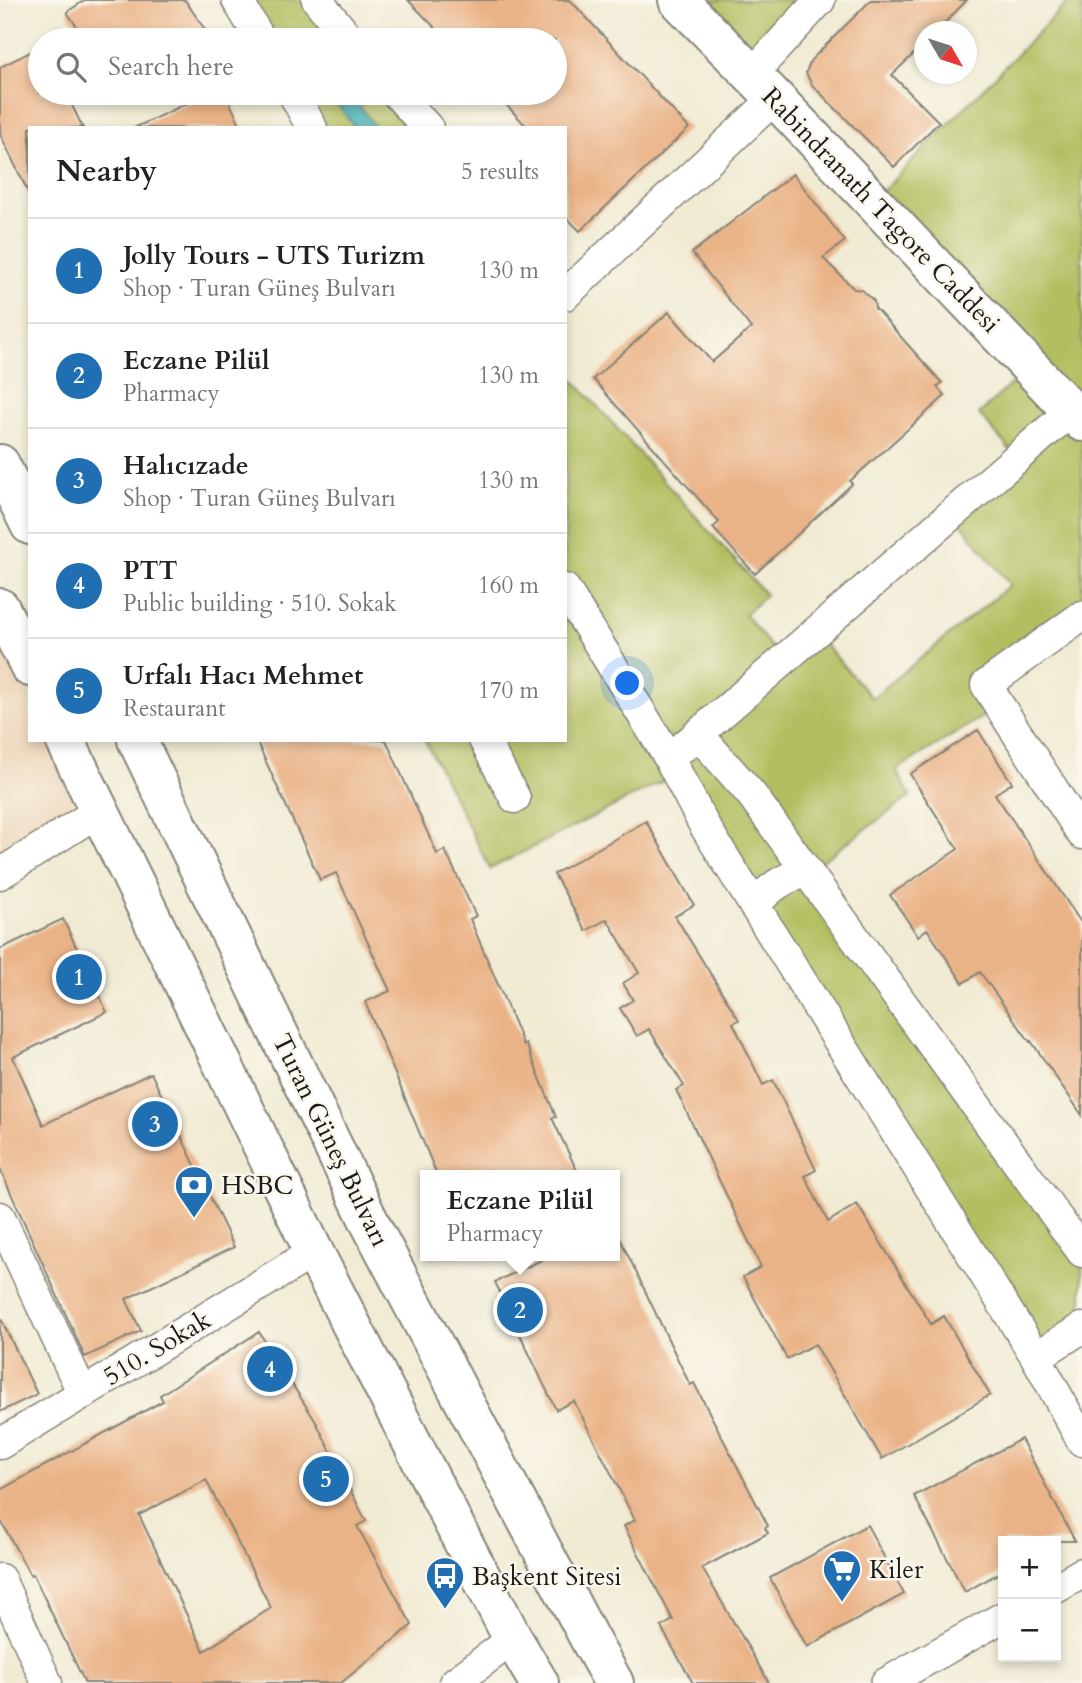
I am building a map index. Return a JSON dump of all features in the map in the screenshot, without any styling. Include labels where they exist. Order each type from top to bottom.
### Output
[{"type":"main road","name":"Rabindranath Tagore Caddesi","points":[[678,0],[764,86],[1077,416]]},
{"type":"main road","points":[[0,464],[28,521]]},
{"type":"main road","points":[[0,608],[28,663]]},
{"type":"main road","points":[[66,742],[314,1252],[513,1639],[539,1683]]},
{"type":"main road","name":"Turan Güneş Bulvarı","points":[[138,742],[372,1227],[614,1683]]},
{"type":"street","points":[[237,0],[254,28]]},
{"type":"street","points":[[317,0],[340,28]]},
{"type":"street","points":[[568,287],[764,86],[820,0]]},
{"type":"street","points":[[300,105],[311,126]]},
{"type":"street","points":[[407,105],[426,126]]},
{"type":"street","points":[[669,758],[1077,416]]},
{"type":"street","points":[[567,592],[669,758],[704,825],[1036,1357],[1082,1441]]},
{"type":"street","points":[[1082,616],[986,685],[1082,834]]},
{"type":"street","points":[[698,734],[751,794],[1082,1252]]},
{"type":"street","points":[[485,742],[515,798]]},
{"type":"street","points":[[0,874],[99,811]]},
{"type":"street","points":[[754,906],[777,884],[792,875],[807,872]]},
{"type":"street","points":[[0,1217],[83,1394]]},
{"type":"street","name":"510. Sokak","points":[[0,1444],[314,1252]]},
{"type":"street","points":[[1036,1357],[1082,1328]]},
{"type":"street","points":[[1061,1585],[1082,1573]]},
{"type":"street","points":[[0,1579],[47,1683]]},
{"type":"street","points":[[886,1683],[998,1620]]},
{"type":"street","points":[[454,1683],[513,1639]]},
{"type":"shaded area","points":[[0,608],[28,663],[28,742],[66,742],[99,811],[0,874]]},
{"type":"green space","points":[[251,0],[300,0],[331,28],[264,28]]},
{"type":"green space","points":[[677,0],[820,0],[751,75]]},
{"type":"green space","points":[[1070,0],[1082,0],[1082,616],[986,685],[1000,706],[896,770],[911,796],[807,872],[1082,1252],[1082,1328],[1036,1357],[677,774],[490,869],[426,742],[567,742],[567,372],[766,595],[745,614],[782,661],[815,633],[872,698],[1010,585],[953,513],[1017,458],[979,414],[1030,366],[873,201]]},
{"type":"green space","points":[[301,105],[407,105],[426,126],[311,126]]},
{"type":"water","points":[[338,105],[359,105],[375,126],[354,126]]},
{"type":"building","points":[[85,0],[185,0],[204,28],[78,28],[67,12]]},
{"type":"building","points":[[408,0],[570,0],[689,128],[580,231],[567,218],[567,126],[526,126],[506,105],[567,105],[567,28],[435,28]]},
{"type":"building","points":[[871,0],[967,0],[947,21],[914,21],[914,54],[892,75],[939,122],[894,167],[812,85],[806,73],[811,60]]},
{"type":"building","points":[[28,53],[28,105],[72,105],[82,126],[28,126],[28,192],[0,134],[0,67]]},
{"type":"building","points":[[183,105],[231,105],[241,126],[138,126]]},
{"type":"building","points":[[793,174],[845,241],[823,258],[854,289],[862,290],[874,301],[875,308],[942,383],[937,387],[945,396],[850,481],[852,484],[755,574],[713,528],[719,522],[593,379],[669,312],[712,362],[751,328],[692,253]]},
{"type":"building","points":[[978,730],[1012,783],[995,794],[1082,924],[1082,1115],[980,972],[963,983],[927,929],[918,936],[890,895],[958,849],[910,774]]},
{"type":"building","points":[[257,742],[387,742],[437,854],[445,850],[476,916],[470,919],[524,1046],[526,1044],[556,1117],[552,1118],[577,1170],[435,1170],[365,1002],[390,991],[336,873],[320,880]]},
{"type":"building","points":[[646,821],[694,905],[675,916],[739,1020],[733,1023],[763,1085],[773,1080],[816,1170],[805,1176],[828,1222],[857,1204],[931,1324],[944,1316],[990,1395],[882,1459],[815,1344],[787,1359],[743,1277],[761,1267],[676,1090],[684,1086],[649,1029],[637,1036],[620,1008],[633,1000],[623,983],[639,973],[607,919],[586,931],[554,874]]},
{"type":"building","points":[[63,919],[107,1012],[13,1057],[43,1125],[151,1073],[234,1247],[126,1299],[141,1331],[85,1357],[0,1169],[0,949]]},
{"type":"building","points":[[620,1239],[690,1385],[694,1383],[768,1526],[765,1528],[768,1533],[702,1568],[769,1683],[693,1683],[661,1627],[673,1620],[624,1526],[635,1520],[574,1401],[556,1410],[495,1282],[539,1261],[620,1261]]},
{"type":"building","points":[[0,1317],[37,1394],[0,1412]]},
{"type":"building","points":[[259,1332],[316,1422],[366,1521],[357,1526],[412,1625],[341,1683],[85,1683],[33,1574],[30,1575],[0,1519],[0,1490],[163,1401],[160,1395]],"holes":[[[206,1480],[271,1608],[204,1651],[139,1515]]]},
{"type":"building","points":[[1021,1439],[1075,1541],[1061,1541],[1061,1536],[998,1536],[998,1574],[965,1592],[914,1496]]},
{"type":"building","points":[[867,1525],[904,1594],[807,1647],[770,1578]]},
{"type":"place","name":"Jolly Tours - UTS Turizm","points":[[79,977]]},
{"type":"place","name":"Halıcızade","points":[[155,1124]]},
{"type":"place","name":"HSBC","points":[[194,1219]]},
{"type":"place","name":"Eczane Pilül","points":[[520,1310]]},
{"type":"place","name":"PTT","points":[[270,1369]]},
{"type":"place","name":"Urfalı Hacı Mehmet","points":[[326,1479]]},
{"type":"place","name":"Kiler","points":[[842,1603]]},
{"type":"place","name":"Başkent Sitesi","points":[[445,1610]]}]
